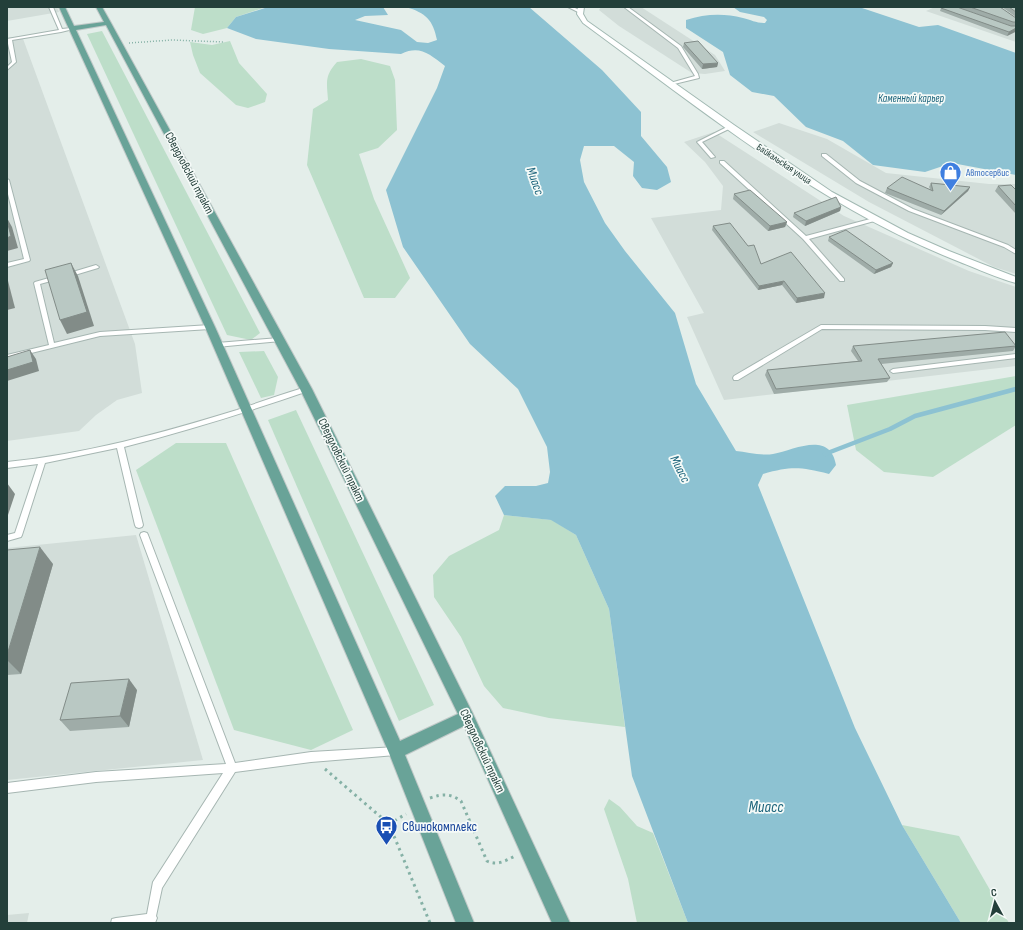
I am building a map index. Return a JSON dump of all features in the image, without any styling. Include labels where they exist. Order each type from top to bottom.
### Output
[{"type":"main road","points":[[62,7],[66,30],[218,345],[396,751],[464,923]]},
{"type":"main road","name":"Свердловский тракт","points":[[99,7],[306,389],[467,717],[561,923]]},
{"type":"main road","points":[[66,30],[108,23]]},
{"type":"main road","points":[[396,751],[467,717]]},
{"type":"street","name":"Байкальская улица","points":[[580,9],[586,22],[731,127],[829,194],[905,235],[946,253],[1016,280]]},
{"type":"lane","points":[[7,69],[14,62],[8,40],[66,30],[51,7]]},
{"type":"lane","points":[[570,7],[580,9]]},
{"type":"lane","points":[[626,7],[680,47],[697,77],[672,84]]},
{"type":"lane","points":[[713,157],[699,142],[731,127]]},
{"type":"lane","points":[[824,155],[858,182],[912,210],[1006,246],[1016,252]]},
{"type":"lane","points":[[722,162],[805,238],[842,280]]},
{"type":"lane","points":[[7,180],[27,260],[7,265]]},
{"type":"lane","points":[[805,238],[876,219]]},
{"type":"lane","points":[[52,346],[37,283],[96,268]]},
{"type":"lane","points":[[7,357],[100,334],[210,327]]},
{"type":"lane","points":[[736,378],[822,327],[985,328],[1016,330]]},
{"type":"lane","points":[[218,345],[279,340]]},
{"type":"lane","points":[[893,371],[1016,356]]},
{"type":"lane","points":[[7,465],[42,462],[120,446],[246,410],[306,389]]},
{"type":"lane","points":[[120,446],[139,525]]},
{"type":"lane","points":[[7,538],[18,535],[42,462]]},
{"type":"lane","points":[[144,536],[232,768]]},
{"type":"lane","points":[[7,788],[96,777],[232,768],[311,757],[396,751]]},
{"type":"lane","points":[[116,923],[151,920],[157,886],[232,768]]},
{"type":"path","points":[[119,44],[172,40],[224,42]]},
{"type":"path","points":[[311,757],[389,824],[430,923]]},
{"type":"path","points":[[389,824],[430,799],[445,794],[454,795],[461,801],[487,860],[493,864],[503,862],[528,850]]},
{"type":"shaded area","points":[[7,7],[57,7],[59,12],[7,21]]},
{"type":"shaded area","points":[[601,7],[641,7],[715,55],[725,71],[705,74],[692,73],[619,26],[599,10]]},
{"type":"shaded area","points":[[935,7],[1016,7],[1016,42],[926,11]]},
{"type":"shaded area","points":[[22,36],[135,344],[142,393],[117,400],[96,415],[79,431],[7,441],[7,38]]},
{"type":"shaded area","points":[[779,123],[827,139],[886,173],[989,184],[1016,184],[1016,274],[994,267],[869,202],[753,132]]},
{"type":"shaded area","points":[[714,132],[844,216],[969,271],[1016,287],[1016,366],[724,400],[687,317],[704,313],[651,218],[721,210],[723,186],[705,162],[684,142]]},
{"type":"shaded area","points":[[136,535],[203,760],[7,780],[7,548]]},
{"type":"shaded area","points":[[29,913],[27,923],[7,923],[7,915]]},
{"type":"green space","points":[[195,7],[266,7],[236,17],[227,28],[203,34],[191,30]]},
{"type":"green space","points":[[102,31],[260,333],[251,340],[227,335],[87,34]]},
{"type":"green space","points":[[230,41],[239,63],[267,94],[265,102],[248,108],[236,105],[200,73],[190,42],[212,45]]},
{"type":"green space","points":[[361,59],[390,66],[395,80],[397,130],[378,148],[359,154],[374,199],[410,278],[395,298],[364,298],[307,165],[313,109],[328,100],[327,80],[330,71],[337,62]]},
{"type":"green space","points":[[264,351],[278,377],[274,395],[261,398],[239,352]]},
{"type":"green space","points":[[1016,376],[1016,425],[933,477],[884,472],[856,450],[847,405]]},
{"type":"green space","points":[[296,410],[434,705],[399,721],[268,420]]},
{"type":"green space","points":[[176,443],[226,443],[353,730],[311,750],[234,730],[136,470]]},
{"type":"green space","points":[[504,515],[552,520],[576,535],[609,609],[625,727],[549,718],[503,708],[484,686],[461,637],[434,597],[433,575],[449,556],[499,530]]},
{"type":"green space","points":[[609,799],[620,807],[637,826],[653,833],[688,923],[637,923],[628,879],[604,809]]},
{"type":"green space","points":[[902,825],[959,836],[1009,923],[961,923]]},
{"type":"water","name":"Миасс","points":[[268,7],[383,7],[388,15],[365,16],[355,20],[401,30],[417,42],[428,43],[437,40],[431,22],[419,12],[406,7],[529,7],[602,70],[641,112],[641,136],[667,167],[671,182],[657,190],[642,188],[633,176],[634,162],[614,146],[584,146],[580,160],[584,182],[605,223],[625,251],[675,313],[696,384],[736,451],[773,454],[801,446],[819,445],[827,448],[832,454],[836,465],[829,474],[796,468],[781,470],[763,474],[758,485],[855,728],[902,825],[961,923],[688,923],[632,776],[609,609],[576,535],[551,520],[504,515],[495,496],[505,486],[536,486],[548,483],[550,472],[547,447],[518,389],[470,344],[403,247],[386,190],[437,88],[445,66],[424,52],[414,50],[401,54],[329,49],[256,39],[227,28],[236,17]]},
{"type":"water","name":"Каменный карьер","points":[[733,7],[859,7],[919,27],[938,25],[1016,53],[1016,175],[952,163],[925,172],[873,165],[843,141],[806,127],[774,96],[752,92],[730,75],[723,52],[686,28],[686,20],[707,15],[728,15],[762,23],[765,23],[767,20],[764,17],[740,12]]},
{"type":"building","points":[[957,7],[1011,26],[1016,26],[1016,28],[1009,32],[941,8]]},
{"type":"building","points":[[970,7],[1000,7],[1016,18],[1016,22],[1013,22]]},
{"type":"building","points":[[1009,7],[1016,7],[1016,12]]},
{"type":"building","points":[[698,41],[718,63],[703,64],[684,43]]},
{"type":"building","points":[[902,177],[933,191],[931,183],[970,187],[944,211],[887,188]]},
{"type":"building","points":[[1011,185],[1016,190],[1016,206],[998,186]]},
{"type":"building","points":[[750,190],[787,222],[770,226],[734,194]]},
{"type":"building","points":[[836,197],[841,207],[806,221],[794,213]]},
{"type":"building","points":[[7,221],[11,236],[7,238]]},
{"type":"building","points":[[730,223],[748,246],[754,245],[761,264],[791,252],[825,293],[797,298],[784,281],[759,286],[713,226]]},
{"type":"building","points":[[846,230],[893,263],[876,270],[829,237]]},
{"type":"building","points":[[71,263],[87,312],[60,320],[45,270]]},
{"type":"building","points":[[1005,332],[1016,346],[878,359],[890,378],[776,389],[767,370],[862,361],[853,346]]},
{"type":"building","points":[[30,350],[33,362],[7,370],[7,357]]},
{"type":"building","points":[[40,547],[7,655],[7,550]]},
{"type":"building","points":[[129,679],[120,716],[60,720],[71,683]]},
{"type":"waterway","points":[[825,454],[890,429],[915,416],[1016,389]]},
{"type":"place","name":"Автосервис","points":[[951,192]]},
{"type":"place","name":"Свинокомплекс","points":[[386,846]]}]
